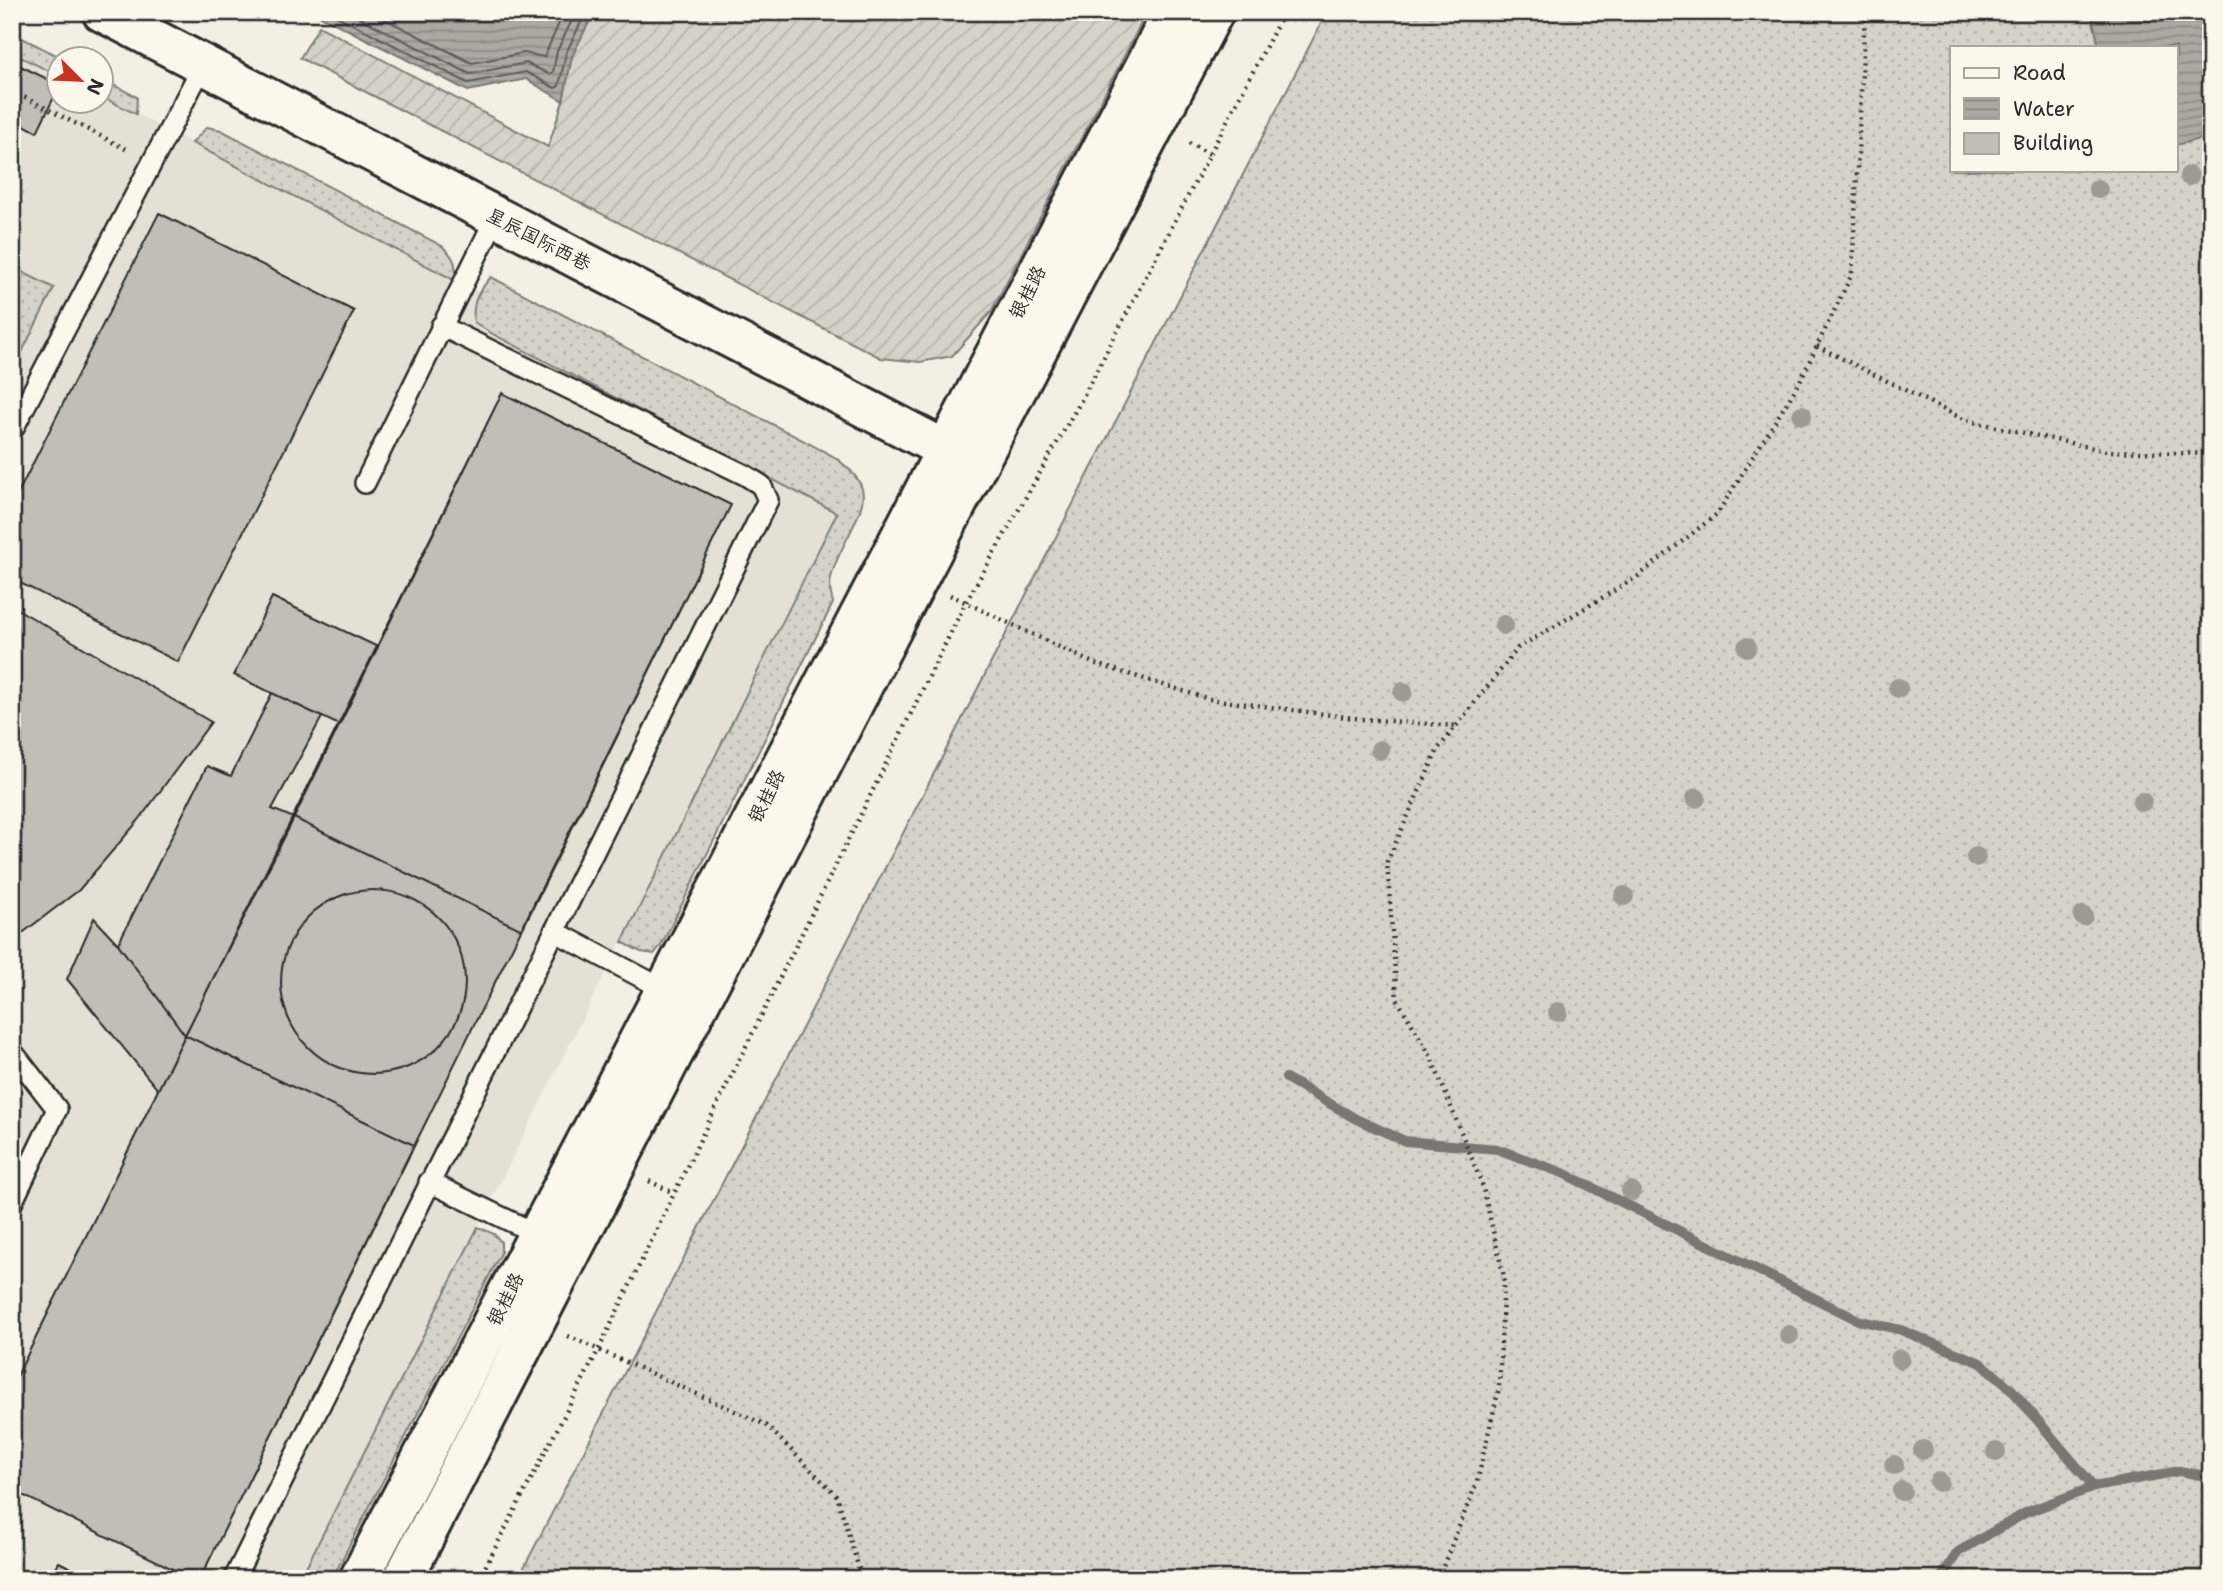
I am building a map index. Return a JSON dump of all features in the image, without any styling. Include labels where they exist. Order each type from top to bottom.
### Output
[{"type":"street","name":"星辰国际西巷","points":[[102,12],[961,458]]},
{"type":"street","name":"银桂路","points":[[403,1579],[572,1251],[681,999],[961,458],[1173,12]]},
{"type":"street","name":"银桂路","points":[[359,1579],[538,1235],[681,999],[918,579],[961,458],[1214,12]]},
{"type":"lane","points":[[12,431],[203,65]]},
{"type":"lane","points":[[365,483],[496,217]]},
{"type":"lane","points":[[234,1579],[768,500],[761,485],[744,475],[441,326]]},
{"type":"lane","points":[[554,931],[681,999]]},
{"type":"lane","points":[[12,1051],[57,1109],[12,1203]]},
{"type":"lane","points":[[429,1182],[572,1251]]},
{"type":"path","points":[[479,1579],[599,1349],[966,602],[1082,399],[1284,12]]},
{"type":"path","points":[[1438,1579],[1477,1482],[1499,1388],[1504,1278],[1482,1184],[1431,1058],[1398,999],[1387,862],[1437,749],[1517,648],[1637,577],[1717,513],[1798,385],[1852,274],[1865,12]]},
{"type":"path","points":[[12,91],[152,162]]},
{"type":"path","points":[[1817,346],[1965,419],[2107,451],[2211,454]]},
{"type":"path","points":[[918,579],[1093,663],[1209,699],[1362,719],[1456,726]]},
{"type":"path","points":[[536,1321],[766,1425],[837,1496],[862,1579]]},
{"type":"shaded area","points":[[594,12],[1147,12],[991,312],[952,356],[920,362],[881,358],[300,58],[319,26],[548,147],[563,101],[572,56]]},
{"type":"shaded area","points":[[1327,12],[2211,12],[2211,1579],[518,1579]]},
{"type":"shaded area","points":[[12,33],[46,50],[46,70],[12,53]]},
{"type":"shaded area","points":[[12,49],[46,67],[46,116],[116,116],[116,103],[851,486],[300,1579],[12,1579]]},
{"type":"shaded area","points":[[116,86],[137,97],[136,114],[116,104]]},
{"type":"shaded area","points":[[207,127],[221,130],[442,246],[454,261],[454,280],[192,143]]},
{"type":"shaded area","points":[[12,267],[54,288],[12,372]]},
{"type":"shaded area","points":[[491,277],[833,456],[854,475],[862,489],[860,510],[832,575],[830,589],[833,603],[662,944],[654,954],[641,952],[622,942],[837,513],[474,322],[477,297]]},
{"type":"shaded area","points":[[478,1227],[494,1234],[501,1242],[501,1253],[332,1579],[300,1579]]},
{"type":"water","points":[[313,12],[594,12],[572,56],[563,101],[526,79],[468,91]]},
{"type":"water","points":[[2091,12],[2211,12],[2211,136],[2178,144],[2178,46],[2099,46]]},
{"type":"building","points":[[12,62],[46,78],[46,114],[37,132],[12,119],[15,110],[12,108]]},
{"type":"building","points":[[159,213],[354,311],[178,662],[12,579],[12,505]]},
{"type":"building","points":[[502,393],[731,505],[200,1579],[193,1579],[12,1490],[12,1386]]},
{"type":"building","points":[[502,393],[731,505],[522,930],[294,818]]},
{"type":"building","points":[[272,597],[378,647],[339,725],[234,675]]},
{"type":"building","points":[[12,606],[211,722],[139,820],[79,890],[12,941]]},
{"type":"building","points":[[272,693],[322,717],[272,809],[294,818],[185,1035],[118,944],[207,766],[231,776]]},
{"type":"building","points":[[373,890],[408,897],[438,917],[458,947],[465,982],[458,1017],[438,1047],[408,1067],[373,1074],[338,1067],[308,1047],[288,1017],[281,982],[288,947],[308,917],[338,897]]},
{"type":"building","points":[[94,918],[118,944],[185,1035],[158,1090],[67,979]]},
{"type":"building","points":[[185,1035],[414,1145],[200,1579],[193,1579],[12,1490],[12,1386]]},
{"type":"building","points":[[59,1562],[93,1579],[51,1579]]},
{"type":"waterway","points":[[1286,1078],[1356,1119],[1405,1141],[1497,1149],[1563,1173],[1858,1320],[1901,1330],[1981,1363],[2012,1390],[2094,1487]]},
{"type":"waterway","points":[[1940,1579],[1958,1552],[2027,1512],[2094,1487],[2179,1471],[2211,1477]]}]
